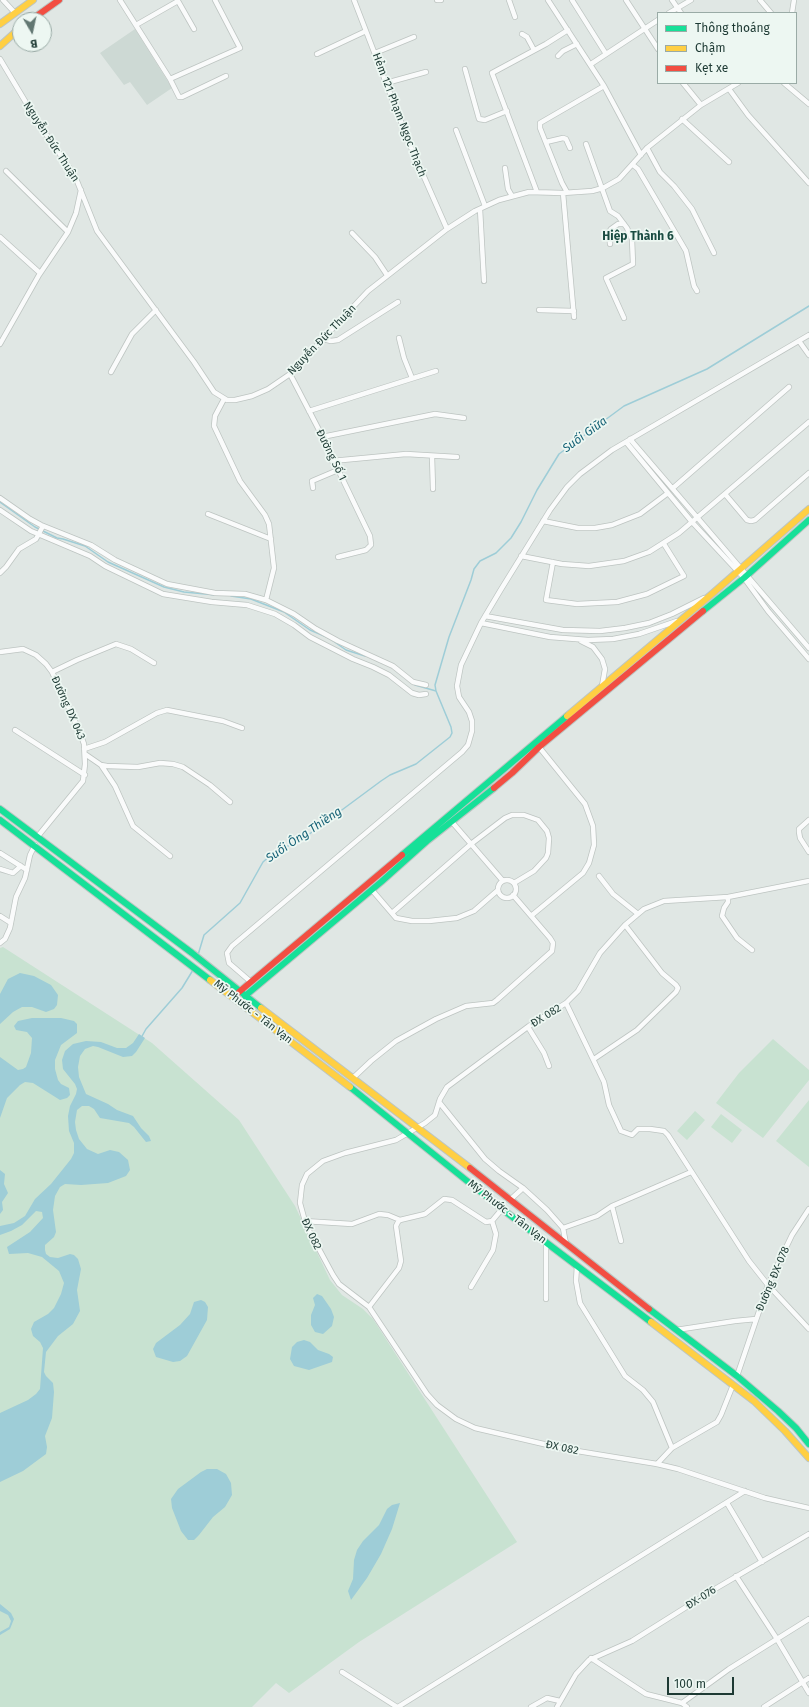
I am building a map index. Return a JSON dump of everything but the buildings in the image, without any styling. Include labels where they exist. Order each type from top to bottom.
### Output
[{"type":"main road","points":[[15,12],[33,0]]},
{"type":"main road","points":[[42,12],[59,0]]},
{"type":"main road","points":[[0,24],[12,14]]},
{"type":"main road","points":[[0,46],[12,35]]},
{"type":"main road","points":[[242,994],[251,982],[338,913],[372,890],[602,686],[713,593],[809,509]]},
{"type":"main road","points":[[242,994],[450,820],[512,773],[539,748],[746,576],[809,520]]},
{"type":"main road","points":[[0,809],[38,836]]},
{"type":"main road","points":[[0,820],[35,845]]},
{"type":"main road","name":"Mỹ Phước - Tân Vạn","points":[[38,836],[418,1128],[737,1376],[778,1411],[796,1428],[809,1444]]},
{"type":"main road","name":"Mỹ Phước - Tân Vạn","points":[[35,845],[409,1133],[502,1209],[754,1401],[785,1431],[809,1458]]},
{"type":"street","points":[[3,0],[15,12]]},
{"type":"street","points":[[120,0],[170,79],[180,98],[226,76]]},
{"type":"street","points":[[170,79],[240,48],[215,0]]},
{"type":"street","name":"Hẻm 121 Phạm Ngọc Thạch","points":[[354,0],[410,145],[447,229]]},
{"type":"street","points":[[509,0],[515,16]]},
{"type":"street","points":[[548,0],[591,64],[641,155]]},
{"type":"street","points":[[572,0],[606,54]]},
{"type":"street","points":[[626,0],[657,47]]},
{"type":"street","points":[[672,0],[680,12]]},
{"type":"street","points":[[671,12],[690,0]]},
{"type":"street","points":[[760,0],[770,12]]},
{"type":"street","points":[[792,12],[794,0]]},
{"type":"street","points":[[136,25],[179,1],[194,29]]},
{"type":"street","points":[[591,64],[657,21]]},
{"type":"street","points":[[537,192],[492,73],[568,30]]},
{"type":"street","points":[[317,54],[366,31]]},
{"type":"street","points":[[522,34],[527,37],[534,50]]},
{"type":"street","points":[[375,53],[414,37]]},
{"type":"street","points":[[558,56],[563,51],[577,44]]},
{"type":"street","name":"Nguyễn Đức Thuận","points":[[0,59],[37,121],[76,176],[97,231],[156,310],[214,392],[224,399],[236,400],[252,396],[268,389],[290,374],[368,292],[447,229],[485,206],[512,196],[537,192],[565,193],[603,188],[619,179],[647,148],[682,119],[731,86]]},
{"type":"street","points":[[465,69],[479,119],[485,120],[507,111]]},
{"type":"street","points":[[386,83],[426,72]]},
{"type":"street","points":[[683,84],[701,105]]},
{"type":"street","points":[[785,84],[809,104]]},
{"type":"street","points":[[574,317],[565,193],[540,123],[604,86]]},
{"type":"street","points":[[731,86],[748,115],[809,183]]},
{"type":"street","points":[[682,119],[729,162]]},
{"type":"street","points":[[456,130],[485,206]]},
{"type":"street","points":[[546,142],[563,138],[566,139],[570,148]]},
{"type":"street","points":[[586,144],[610,211],[618,216],[632,239],[633,263],[606,278],[624,318]]},
{"type":"street","points":[[647,148],[660,172],[674,186],[692,209],[714,253]]},
{"type":"street","points":[[632,165],[638,170],[686,251],[696,291]]},
{"type":"street","points":[[504,168],[508,189],[512,196]]},
{"type":"street","points":[[6,171],[68,232]]},
{"type":"street","points":[[0,344],[40,273],[68,232],[76,213],[81,188]]},
{"type":"street","points":[[480,209],[484,281]]},
{"type":"street","points":[[610,244],[609,232],[611,228],[618,224],[624,224]]},
{"type":"street","points":[[352,232],[375,257],[388,275]]},
{"type":"street","points":[[0,237],[40,273]]},
{"type":"street","points":[[323,338],[331,341],[338,340],[398,302]]},
{"type":"street","points":[[111,372],[132,334],[156,310]]},
{"type":"street","points":[[539,310],[574,311]]},
{"type":"street","points":[[251,982],[229,963],[227,953],[232,946],[462,752],[468,745],[472,736],[472,721],[459,697],[457,682],[464,659],[485,616],[558,498],[574,480],[601,458],[630,439],[809,335]]},
{"type":"street","points":[[399,338],[404,358],[412,378]]},
{"type":"street","points":[[799,341],[809,355]]},
{"type":"street","points":[[309,411],[436,371]]},
{"type":"street","name":"Đường Số 1","points":[[290,374],[370,536],[371,545],[366,550],[338,557]]},
{"type":"street","points":[[673,488],[789,388]]},
{"type":"street","points":[[224,399],[215,416],[214,426],[240,481],[267,518],[274,568],[266,600]]},
{"type":"street","points":[[322,437],[435,414],[464,418]]},
{"type":"street","points":[[521,556],[580,566],[611,564],[641,556],[664,544],[692,522],[809,422]]},
{"type":"street","points":[[630,439],[809,648]]},
{"type":"street","points":[[626,442],[692,522],[740,569]]},
{"type":"street","points":[[332,460],[406,454],[457,457]]},
{"type":"street","points":[[432,456],[433,489]]},
{"type":"street","points":[[313,488],[312,481],[338,470]]},
{"type":"street","points":[[725,494],[747,520],[751,521],[755,520],[809,473]]},
{"type":"street","points":[[543,521],[578,528],[595,528],[612,525],[640,514],[668,493]]},
{"type":"street","points":[[0,498],[30,519],[43,526],[91,545],[115,560],[167,584],[215,593],[246,594],[266,600],[294,614],[316,629],[393,666],[413,682],[426,685]]},
{"type":"street","points":[[0,510],[22,525],[39,534],[90,556],[105,566],[163,594],[212,602],[247,605],[275,614],[315,640],[389,675],[412,693],[419,696],[426,694]]},
{"type":"street","points":[[208,514],[271,539]]},
{"type":"street","points":[[0,573],[20,549],[33,541],[43,526]]},
{"type":"street","points":[[553,562],[546,600],[577,604],[617,602],[647,594],[684,576],[664,544]]},
{"type":"street","points":[[746,576],[768,611],[809,659]]},
{"type":"street","points":[[485,616],[563,630],[588,632],[612,630],[637,626],[660,619],[713,593]]},
{"type":"street","points":[[481,623],[550,637],[575,640],[601,640],[626,637],[651,631],[682,619]]},
{"type":"street","points":[[575,640],[589,644],[601,656],[605,669],[602,686]]},
{"type":"street","points":[[52,672],[116,644],[131,649],[154,663]]},
{"type":"street","name":"Đường DX 043","points":[[0,652],[23,649],[36,655],[52,672],[79,730],[85,751],[84,775],[81,785],[38,836]]},
{"type":"street","points":[[170,856],[133,826],[115,786],[101,765],[85,751],[105,742],[158,713],[167,710],[223,721],[242,728]]},
{"type":"street","points":[[15,730],[84,775]]},
{"type":"street","points":[[531,916],[583,873],[589,862],[594,845],[593,826],[585,804],[539,748]]},
{"type":"street","points":[[101,765],[132,768],[156,764],[173,764],[183,767],[210,784],[230,802]]},
{"type":"street","points":[[392,913],[471,844],[505,818],[512,815],[524,815],[538,820],[546,831],[549,838],[548,853],[546,858],[534,871],[514,884]]},
{"type":"street","points":[[450,820],[502,881]]},
{"type":"street","points":[[809,820],[799,832],[800,838],[809,852]]},
{"type":"street","points":[[0,943],[5,939],[11,923],[16,897],[25,878],[30,855],[35,845]]},
{"type":"street","points":[[0,853],[27,870]]},
{"type":"street","points":[[0,869],[13,873],[21,866]]},
{"type":"street","points":[[599,876],[613,894],[638,914]]},
{"type":"street","points":[[498,890],[504,897],[509,897],[513,895],[516,890],[514,884],[507,880],[502,881]]},
{"type":"street","points":[[372,890],[396,918],[412,921],[429,921],[457,918],[474,910],[498,890],[502,881]]},
{"type":"street","name":"ĐX 082","points":[[809,881],[728,897],[664,901],[644,909],[625,925],[600,953],[578,991],[566,1003],[528,1027],[447,1087],[443,1092],[435,1115],[418,1128],[396,1140],[345,1153],[323,1161],[307,1174],[302,1185],[300,1197],[304,1222],[333,1275],[340,1284],[368,1307],[427,1394],[443,1410],[456,1419],[475,1428],[565,1450],[657,1464],[678,1469],[745,1491],[809,1508]]},
{"type":"street","points":[[353,1078],[396,1041],[436,1019],[466,1006],[493,1002],[552,951],[553,943],[550,938],[513,895]]},
{"type":"street","points":[[728,897],[728,902],[724,908],[722,916],[737,938],[752,950]]},
{"type":"street","points":[[0,916],[11,923]]},
{"type":"street","points":[[594,1059],[637,1030],[676,992],[678,988],[662,973],[625,925]]},
{"type":"street","points":[[566,1003],[604,1082],[609,1105],[621,1132],[632,1135],[638,1129],[650,1128],[664,1131],[749,1261],[768,1286],[809,1329]]},
{"type":"street","points":[[528,1027],[544,1053],[549,1066]]},
{"type":"street","points":[[439,1102],[485,1159],[523,1188],[544,1207],[563,1228],[566,1244]]},
{"type":"street","points":[[563,1228],[597,1216],[612,1206],[691,1172]]},
{"type":"street","points":[[510,1200],[523,1188]]},
{"type":"street","points":[[304,1222],[352,1224],[379,1214],[388,1215],[400,1220],[423,1215],[440,1200],[448,1199],[483,1221],[492,1221]]},
{"type":"street","points":[[612,1206],[621,1241]]},
{"type":"street","points":[[492,1221],[502,1209]]},
{"type":"street","name":"Đường ĐX-078","points":[[737,1376],[768,1286],[792,1235],[809,1209]]},
{"type":"street","points":[[368,1307],[399,1268],[401,1261],[396,1226],[400,1220]]},
{"type":"street","points":[[471,1287],[493,1250],[496,1234],[492,1221]]},
{"type":"street","points":[[546,1242],[546,1299]]},
{"type":"street","points":[[577,1266],[576,1281],[580,1302],[625,1376],[643,1390],[654,1402],[672,1448]]},
{"type":"street","points":[[676,1330],[756,1319]]},
{"type":"street","points":[[657,1464],[672,1448],[710,1428],[716,1422],[721,1415],[733,1385]]},
{"type":"street","points":[[342,1672],[397,1707],[745,1491]]},
{"type":"street","points":[[727,1503],[762,1562]]},
{"type":"street","name":"ĐX-076","points":[[592,1658],[632,1641],[736,1576],[809,1534]]},
{"type":"street","points":[[736,1576],[777,1639],[809,1693]]},
{"type":"street","points":[[682,1703],[729,1669],[809,1619]]},
{"type":"street","points":[[557,1707],[576,1674],[592,1658],[646,1694],[682,1703],[687,1707]]},
{"type":"street","points":[[764,1707],[809,1678]]},
{"type":"street","points":[[531,1707],[548,1698],[560,1701]]},
{"type":"shaded area","points":[[135,29],[172,88],[147,105],[130,82],[124,85],[100,53]]},
{"type":"green space","points":[[3,947],[152,1043],[239,1120],[295,1206],[330,1280],[342,1295],[363,1309],[373,1319],[517,1542],[359,1642],[289,1693],[276,1683],[252,1707],[0,1707],[0,948]]},
{"type":"green space","points":[[773,1039],[809,1070],[809,1080],[763,1138],[716,1103],[739,1073]]},
{"type":"green space","points":[[809,1100],[809,1167],[776,1141]]},
{"type":"green space","points":[[695,1111],[705,1120],[687,1140],[677,1131]]},
{"type":"green space","points":[[721,1114],[742,1130],[732,1143],[711,1127]]},
{"type":"water","points":[[20,973],[34,976],[51,985],[58,995],[57,1005],[54,1009],[46,1012],[32,1007],[22,1007],[13,1012],[0,1024],[0,994],[8,979]]},
{"type":"water","points":[[32,1018],[61,1018],[74,1021],[77,1024],[77,1033],[61,1045],[55,1060],[55,1069],[58,1080],[61,1084],[69,1088],[70,1095],[67,1098],[60,1100],[33,1083],[25,1082],[7,1098],[0,1118],[0,1057],[18,1070],[26,1067],[31,1053],[32,1038],[27,1032],[16,1030],[14,1026],[18,1021]]},
{"type":"water","points":[[139,1034],[145,1038],[132,1056],[123,1057],[93,1046],[85,1049],[80,1056],[78,1067],[79,1077],[86,1094],[108,1104],[117,1110],[133,1116],[141,1128],[149,1136],[151,1141],[146,1142],[129,1123],[100,1118],[94,1109],[89,1106],[82,1106],[77,1110],[75,1122],[76,1130],[79,1139],[87,1149],[98,1154],[110,1150],[119,1152],[128,1160],[130,1170],[126,1176],[108,1183],[81,1185],[65,1184],[60,1187],[55,1196],[53,1210],[56,1232],[54,1237],[45,1245],[45,1250],[46,1254],[50,1257],[58,1258],[70,1254],[74,1255],[78,1259],[81,1269],[77,1290],[80,1311],[73,1324],[58,1336],[46,1352],[44,1372],[53,1383],[54,1392],[52,1418],[45,1436],[47,1447],[46,1454],[23,1471],[0,1482],[0,1413],[28,1400],[40,1389],[43,1348],[40,1342],[33,1336],[31,1329],[34,1322],[48,1314],[54,1308],[61,1294],[64,1283],[59,1271],[42,1257],[28,1253],[9,1254],[7,1247],[30,1232],[43,1218],[42,1212],[36,1211],[22,1225],[0,1235],[0,1226],[14,1223],[25,1216],[35,1199],[51,1184],[74,1153],[74,1143],[69,1131],[68,1116],[70,1106],[77,1089],[75,1084],[63,1069],[62,1060],[65,1051],[73,1044],[86,1041],[101,1042],[117,1048],[126,1048],[133,1043]]},
{"type":"water","points":[[0,1170],[5,1174],[4,1184],[8,1193],[2,1202],[3,1210],[0,1214]]},
{"type":"water","points":[[317,1294],[322,1296],[331,1309],[334,1317],[332,1326],[323,1334],[315,1332],[311,1325],[311,1315],[315,1305],[313,1298]]},
{"type":"water","points":[[201,1300],[205,1302],[208,1307],[207,1320],[187,1356],[180,1361],[173,1362],[156,1357],[153,1349],[156,1343],[180,1325],[190,1314],[194,1302]]},
{"type":"water","points":[[304,1340],[310,1342],[318,1350],[333,1357],[332,1362],[309,1370],[294,1366],[290,1359],[292,1347],[297,1342]]},
{"type":"water","points":[[207,1469],[217,1469],[226,1474],[231,1483],[232,1495],[225,1507],[213,1517],[199,1535],[194,1540],[188,1540],[181,1531],[172,1508],[171,1499],[178,1489]]},
{"type":"water","points":[[400,1503],[392,1529],[381,1554],[367,1578],[351,1600],[348,1591],[353,1579],[354,1560],[357,1550],[363,1541],[379,1525],[387,1509],[392,1505]]},
{"type":"water","points":[[0,1604],[11,1613],[14,1619],[10,1629],[0,1635],[0,1632],[9,1627],[11,1621],[8,1615],[0,1611]]},
{"type":"waterway","name":"Suối Giữa","points":[[198,955],[204,935],[240,903],[263,862],[272,854],[304,838],[381,781],[390,775],[416,764],[450,737],[452,733],[451,727],[436,691],[435,685],[449,637],[474,569],[480,561],[496,553],[511,538],[537,490],[559,454],[624,406],[707,369],[809,306]]},
{"type":"waterway","points":[[0,502],[35,527],[57,538],[85,546],[108,562],[164,587],[184,592],[216,595]]},
{"type":"waterway","points":[[231,596],[251,599],[284,612],[310,630],[329,638],[346,650],[365,656]]},
{"type":"waterway","points":[[415,685],[436,691]]},
{"type":"waterway","name":"Suối Ông Thiềng","points":[[141,1038],[146,1029],[182,988],[193,970]]},
{"type":"traffic: fast","points":[[703,611],[744,578],[809,520]]},
{"type":"traffic: fast","points":[[402,855],[567,716]]},
{"type":"traffic: fast","points":[[245,996],[381,882],[427,841],[494,788]]},
{"type":"traffic: fast","points":[[0,809],[192,953],[261,1008]]},
{"type":"traffic: fast","points":[[0,820],[210,980]]},
{"type":"traffic: fast","points":[[350,1087],[502,1209],[651,1322]]},
{"type":"traffic: fast","points":[[649,1309],[737,1376],[778,1411],[796,1428],[809,1444]]},
{"type":"traffic: slow","points":[[0,24],[33,0]]},
{"type":"traffic: slow","points":[[0,46],[12,35]]},
{"type":"traffic: slow","points":[[567,716],[713,593],[809,509]]},
{"type":"traffic: slow","points":[[210,980],[350,1087]]},
{"type":"traffic: slow","points":[[261,1008],[470,1168]]},
{"type":"traffic: slow","points":[[651,1322],[754,1401],[785,1431],[809,1458]]},
{"type":"traffic: jam","points":[[42,12],[59,0]]},
{"type":"traffic: jam","points":[[494,788],[539,747],[703,611]]},
{"type":"traffic: jam","points":[[239,992],[402,855]]},
{"type":"traffic: jam","points":[[470,1168],[649,1309]]},
{"type":"district","name":"Hiệp Thành 6","points":[[638,237]]}]
